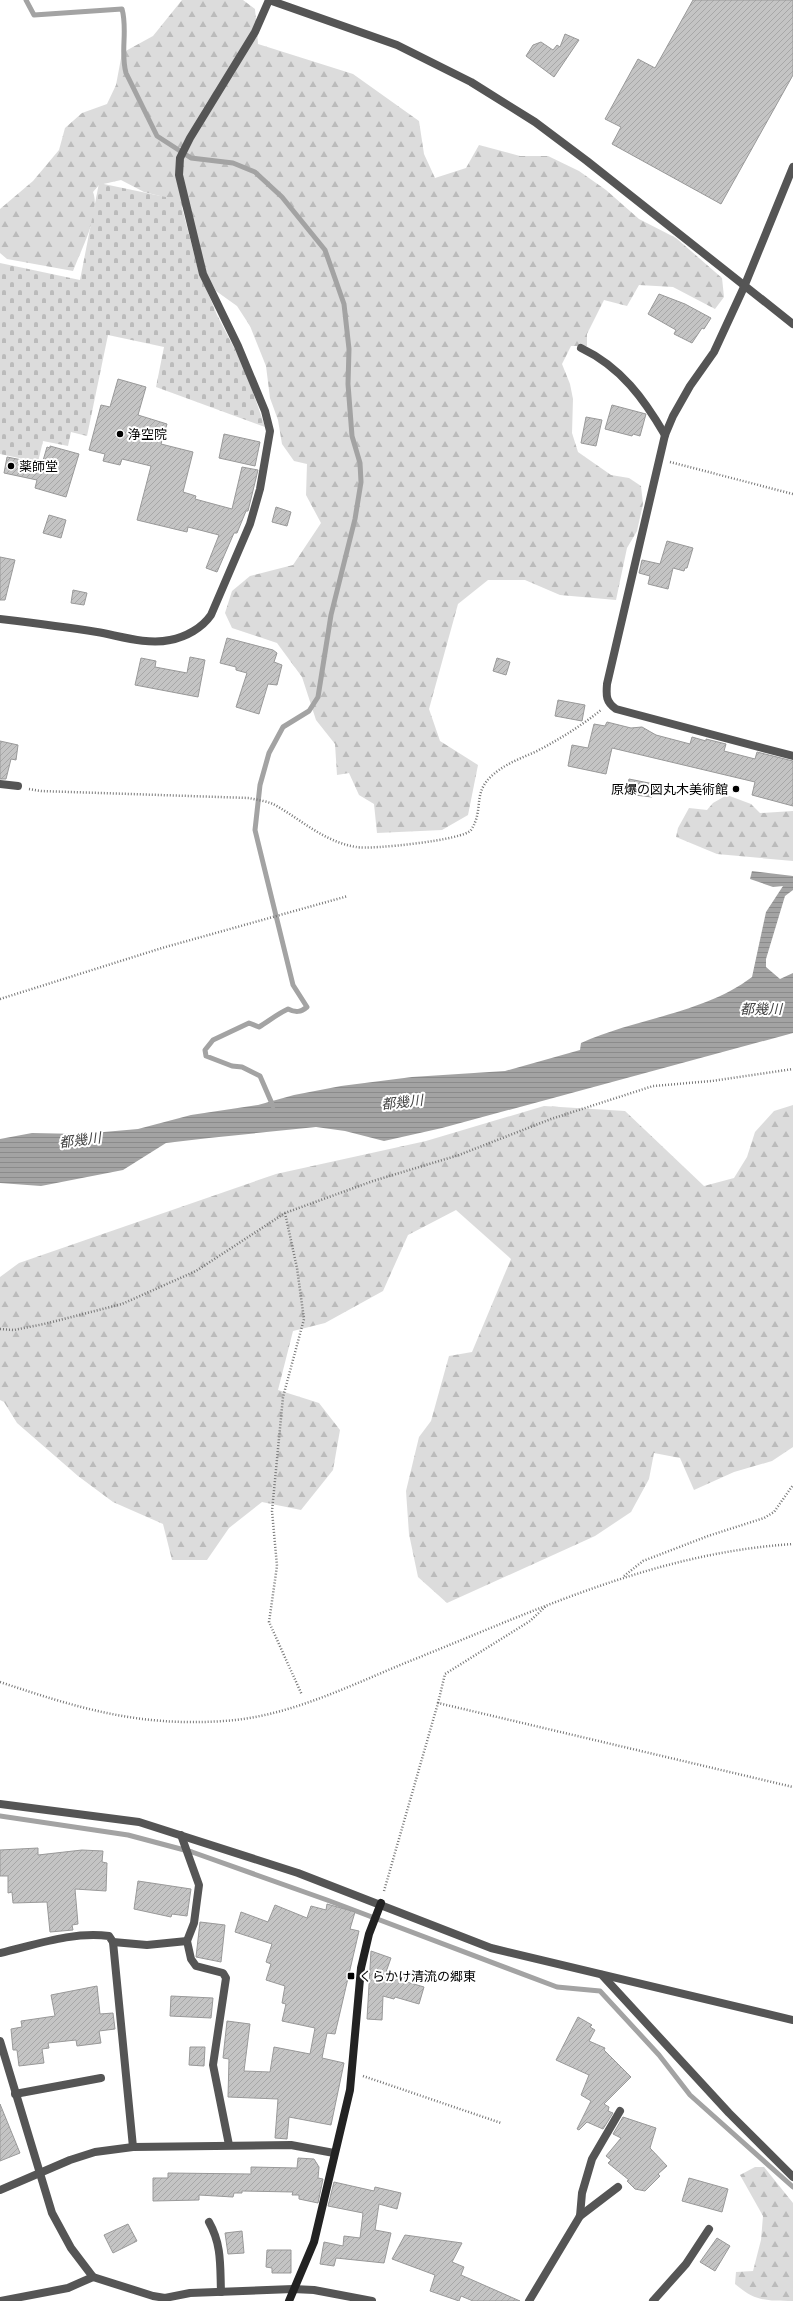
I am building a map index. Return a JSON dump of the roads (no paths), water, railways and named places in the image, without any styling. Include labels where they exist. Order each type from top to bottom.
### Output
[{"type":"street","points":[[0,619],[47,624],[148,641],[170,640],[204,625],[211,615],[250,524],[260,489],[270,432],[265,411],[238,346],[203,274],[179,175],[180,158],[222,83],[255,32],[269,0],[397,45],[471,82],[535,122],[587,161],[793,324]]},
{"type":"street","points":[[793,167],[744,286],[714,352],[690,386],[673,416],[665,435],[607,684],[606,697],[609,704],[616,709],[793,756]]},
{"type":"street","points":[[581,348],[613,368],[630,384],[647,405],[665,435]]},
{"type":"street","points":[[0,784],[18,786]]},
{"type":"street","points":[[0,1804],[130,1820],[298,1873],[381,1903],[491,1948],[793,2020]]},
{"type":"street","points":[[181,1835],[198,1885],[194,1923],[187,1941],[191,1959],[196,1966],[223,1973],[226,1978],[213,2065],[229,2145]]},
{"type":"street","points":[[288,2301],[314,2242],[353,2073],[361,1968],[369,1934],[381,1903]]},
{"type":"street","points":[[0,1953],[63,1938],[96,1934],[109,1936],[113,1942],[133,2147]]},
{"type":"street","points":[[113,1942],[147,1945],[187,1941]]},
{"type":"street","points":[[602,1975],[729,2113],[793,2176]]},
{"type":"street","points":[[0,2041],[52,2213],[71,2248],[93,2277],[167,2300],[190,2293],[293,2289],[314,2290],[372,2301]]},
{"type":"street","points":[[15,2094],[101,2078]]},
{"type":"street","points":[[580,2216],[582,2194],[592,2159],[620,2111]]},
{"type":"street","points":[[0,2190],[82,2156],[133,2147],[291,2145],[334,2153]]},
{"type":"street","points":[[529,2301],[580,2216],[618,2187]]},
{"type":"street","points":[[209,2222],[217,2236],[220,2252],[221,2292]]},
{"type":"street","points":[[653,2301],[686,2264],[709,2230]]},
{"type":"street","points":[[0,2301],[68,2288],[93,2277]]},
{"type":"water","name":"都幾川","points":[[752,871],[793,876],[793,890],[785,896],[766,959],[766,967],[780,979],[793,973],[793,1033],[442,1128],[384,1141],[345,1131],[316,1127],[209,1138],[166,1143],[123,1170],[41,1186],[0,1183],[0,1139],[32,1133],[81,1134],[138,1129],[191,1115],[258,1105],[294,1095],[341,1086],[412,1077],[505,1071],[580,1050],[581,1043],[602,1035],[624,1027],[691,1008],[733,989],[752,977],[766,912],[783,886],[773,887],[750,879]]},
{"type":"waterway","points":[[26,0],[34,15],[122,9],[124,17],[124,65],[126,73],[157,136],[191,158],[233,163],[255,172],[282,197],[325,250],[344,304],[349,349],[348,384],[352,436],[360,463],[361,482],[355,519],[331,615],[318,697],[309,711],[283,727],[269,753],[260,785],[255,830],[293,985],[307,1007],[298,1011],[288,1009],[259,1027],[249,1023],[213,1040],[205,1050],[206,1056],[232,1066],[242,1067],[260,1076],[273,1106]]},
{"type":"waterway","points":[[0,1816],[128,1835],[192,1852],[327,1900],[557,1987],[600,1991],[659,2055],[690,2095],[793,2187]]},
{"type":"place","name":"浄空院","points":[[120,434]]},
{"type":"place","name":"薬師堂","points":[[11,466]]},
{"type":"place","name":"原爆の図丸木美術館","points":[[736,789]]},
{"type":"place","name":"くらかけ清流の郷東","points":[[351,1976]]}]
